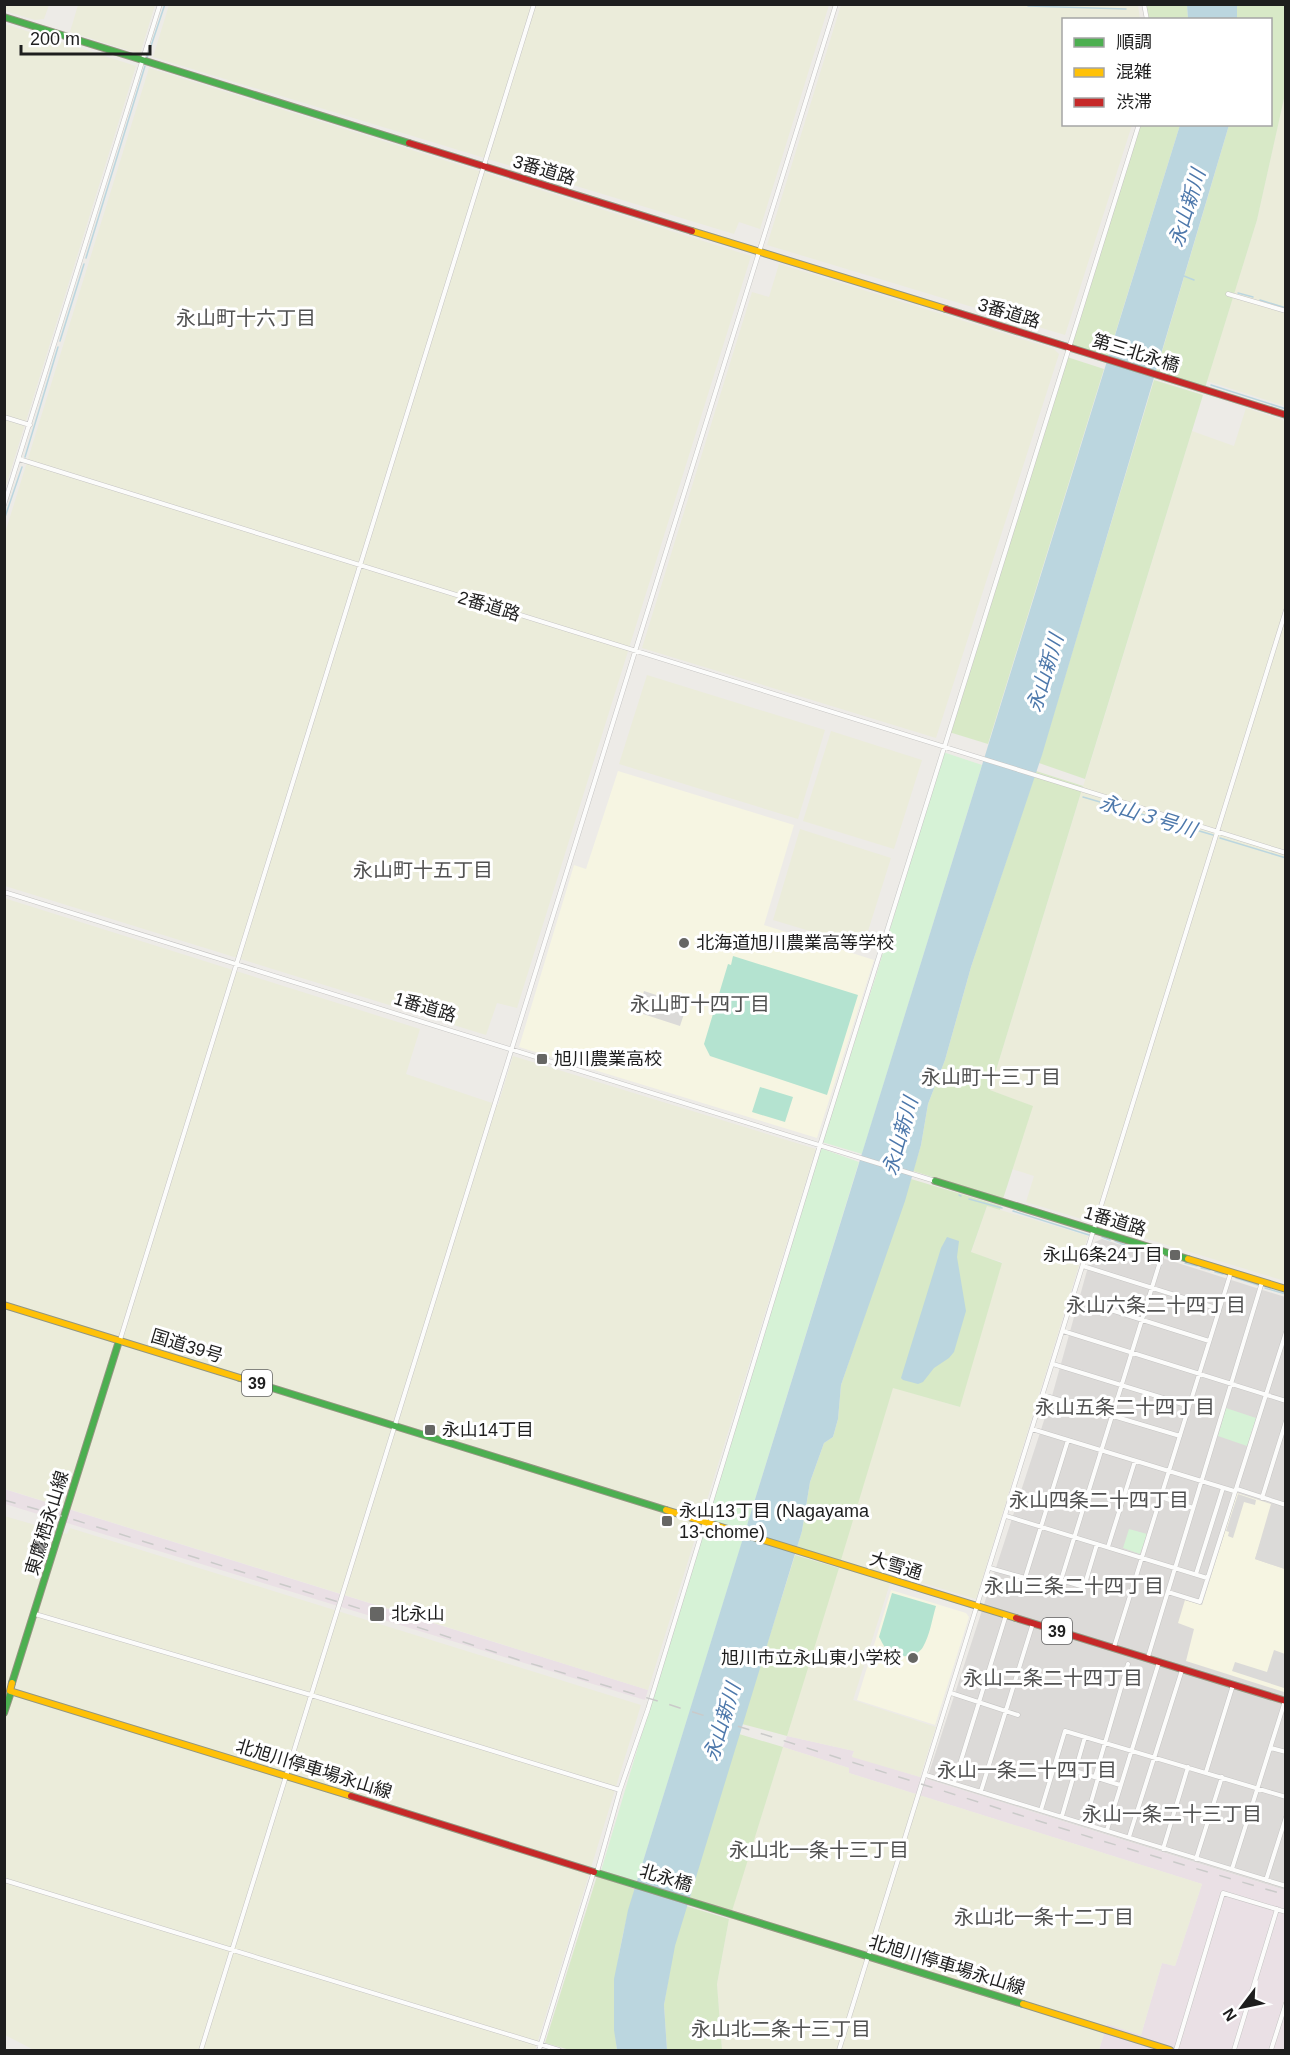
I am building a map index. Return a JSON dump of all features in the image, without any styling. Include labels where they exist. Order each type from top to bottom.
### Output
[{"type":"main road","name":"3番道路","points":[[4,17],[1073,349]]},
{"type":"main road","name":"第三北永橋","points":[[1073,349],[1286,415]]},
{"type":"main road","name":"1番道路","points":[[935,1181],[1286,1289]]},
{"type":"main road","name":"国道39号","points":[[4,1305],[394,1426]]},
{"type":"main road","name":"東鷹栖永山線","points":[[4,1713],[8,1691],[35,1614],[120,1341]]},
{"type":"main road","name":"大雪通","points":[[394,1426],[1285,1701]]},
{"type":"main road","name":"北旭川停車場永山線","points":[[8,1691],[608,1876]]},
{"type":"main road","name":"北永橋","points":[[608,1876],[715,1909]]},
{"type":"main road","name":"北旭川停車場永山線","points":[[715,1909],[1170,2050]]},
{"type":"street","points":[[4,505],[160,4]]},
{"type":"street","points":[[120,1341],[534,4]]},
{"type":"street","points":[[201,2050],[836,4]]},
{"type":"street","points":[[538,2050],[648,1709],[820,1145],[945,747],[1073,349],[1138,126]]},
{"type":"street","points":[[1228,294],[1286,311]]},
{"type":"street","points":[[4,417],[30,424]]},
{"type":"street","name":"2番道路","points":[[19,459],[1217,832]]},
{"type":"street","points":[[839,2050],[1286,610]]},
{"type":"street","points":[[1217,832],[1286,853]]},
{"type":"street","name":"1番道路","points":[[4,892],[935,1181]]},
{"type":"street","points":[[1097,1544],[1083,1587],[1062,1580],[1163,1252]]},
{"type":"street","points":[[1083,1266],[1219,1309]]},
{"type":"street","points":[[1114,1648],[1231,1272]]},
{"type":"street","points":[[1148,1659],[1263,1282]]},
{"type":"street","points":[[1073,1298],[1209,1341]]},
{"type":"street","points":[[1063,1331],[1286,1401]]},
{"type":"street","points":[[1168,1592],[1200,1602],[1286,1332]]},
{"type":"street","points":[[1053,1364],[1189,1406]]},
{"type":"street","points":[[1043,1395],[1180,1436]]},
{"type":"street","points":[[1262,1498],[1286,1421]]},
{"type":"street","points":[[1032,1429],[1285,1505]]},
{"type":"street","points":[[990,1568],[1025,1578],[1068,1440]]},
{"type":"street","points":[[1108,1547],[1135,1461]]},
{"type":"street","points":[[1196,1575],[1223,1488]]},
{"type":"street","points":[[1161,1497],[1193,1508]]},
{"type":"street","points":[[1006,1516],[1207,1578]]},
{"type":"street","points":[[35,1614],[311,1695],[620,1790]]},
{"type":"street","points":[[954,1783],[1006,1615]]},
{"type":"street","points":[[981,1791],[1033,1623]]},
{"type":"street","points":[[1107,1830],[1159,1662]]},
{"type":"street","points":[[1086,1823],[1105,1742],[1128,1664]]},
{"type":"street","points":[[1129,1838],[1182,1670]]},
{"type":"street","points":[[1206,1772],[1233,1685]]},
{"type":"street","points":[[951,1693],[1018,1715]]},
{"type":"street","points":[[1233,1869],[1285,1701]]},
{"type":"street","points":[[1041,1810],[1065,1731],[1286,1797]]},
{"type":"street","points":[[1062,1816],[1085,1737]]},
{"type":"street","points":[[1270,1748],[1286,1752]]},
{"type":"street","points":[[1162,1849],[1188,1767]]},
{"type":"street","points":[[1075,1771],[1120,1785]]},
{"type":"street","points":[[926,1775],[1286,1886]]},
{"type":"street","points":[[1196,1859],[1222,1777]]},
{"type":"street","points":[[1266,1880],[1286,1817]]},
{"type":"street","points":[[4,1880],[559,2050]]},
{"type":"street","points":[[1176,2050],[1223,1893],[1286,1912]]},
{"type":"street","points":[[1234,2050],[1277,1909]]},
{"type":"street","points":[[1271,2050],[1286,2003]]},
{"type":"shaded area","points":[[4,5],[49,5],[44,19],[35,20],[5,11]]},
{"type":"shaded area","points":[[78,5],[155,5],[140,54],[70,32]]},
{"type":"shaded area","points":[[169,5],[829,5],[760,229],[739,222],[734,234],[153,57]]},
{"type":"shaded area","points":[[841,5],[1138,5],[1140,18],[1062,18],[1062,126],[1132,126],[1065,335],[767,245]]},
{"type":"shaded area","points":[[5,24],[136,66],[5,489]]},
{"type":"shaded area","points":[[149,68],[751,256],[517,1008],[497,1003],[486,1035],[5,886],[5,533]]},
{"type":"shaded area","points":[[1285,94],[1285,406],[1207,381],[1257,220]]},
{"type":"shaded area","points":[[779,264],[1054,349],[1059,354],[936,738],[642,648],[752,292],[769,297]]},
{"type":"shaded area","points":[[1246,408],[1285,421],[1285,1281],[1026,1202],[1034,1176],[1012,1169],[1032,1106],[990,1090],[1192,431],[1234,446]]},
{"type":"shaded area","points":[[647,675],[825,730],[798,819],[619,764]]},
{"type":"shaded area","points":[[831,731],[922,760],[894,849],[803,821]]},
{"type":"shaded area","name":"北海道旭川農業高等学校","points":[[618,771],[794,825],[764,925],[874,960],[817,1138],[519,1047],[574,865],[586,869]]},
{"type":"shaded area","points":[[800,829],[891,858],[863,947],[773,920]]},
{"type":"shaded area","points":[[4,898],[420,1029],[406,1074],[498,1105],[513,1056],[816,1149],[648,1690],[5,1489]]},
{"type":"shaded area","points":[[644,991],[687,1005],[680,1026],[637,1012]]},
{"type":"shaded area","points":[[987,1206],[1088,1236],[976,1599],[893,1574],[853,1700],[936,1727],[920,1777],[852,1757],[854,1751],[787,1736],[893,1387],[959,1407],[1002,1262],[971,1253]]},
{"type":"shaded area","points":[[1102,1239],[1285,1297],[1285,1890],[927,1779],[1052,1396],[1095,1242]]},
{"type":"shaded area","points":[[4,1489],[648,1690],[645,1700],[5,1504]]},
{"type":"shaded area","points":[[1237,1493],[1271,1504],[1255,1559],[1285,1569],[1284,1692],[1186,1661],[1194,1629],[1178,1623],[1185,1600],[1202,1605]]},
{"type":"shaded area","points":[[1238,1494],[1256,1500],[1255,1505],[1244,1502],[1233,1538],[1228,1536],[1229,1532],[1226,1531]]},
{"type":"shaded area","points":[[1272,1507],[1285,1512],[1285,1569],[1255,1559]]},
{"type":"shaded area","points":[[4,1516],[67,1534],[70,1528],[641,1705],[535,2050],[34,2050],[5,2035]]},
{"type":"shaded area","name":"旭川市立永山東小学校","points":[[891,1590],[966,1613],[969,1617],[935,1725],[857,1700]]},
{"type":"shaded area","points":[[1274,1650],[1285,1654],[1284,1688],[1232,1671],[1235,1662],[1267,1672]]},
{"type":"shaded area","points":[[787,1736],[854,1751],[852,1756],[1285,1890],[1285,2050],[1099,2050],[1107,2024],[1141,2035],[1162,1963],[1175,1966],[1202,1884],[849,1773],[849,1768],[783,1747]]},
{"type":"shaded area","points":[[783,1747],[849,1768],[849,1773],[1202,1884],[1175,1966],[1162,1963],[1141,2035],[1107,2024],[1099,2050],[722,2050],[717,1984],[729,1919]]},
{"type":"green space","points":[[1144,5],[1187,5],[1188,18],[1147,18]]},
{"type":"green space","points":[[1237,5],[1285,5],[1285,94],[1257,220],[1205,388],[1156,372],[1229,126],[1272,126],[1272,18],[1237,18]]},
{"type":"green space","points":[[1139,126],[1180,126],[1108,357],[1071,345]]},
{"type":"green space","points":[[1067,357],[1104,369],[988,744],[949,732]]},
{"type":"green space","points":[[1154,380],[1203,395],[1085,779],[1039,763]]},
{"type":"green space","points":[[943,752],[982,765],[862,1154],[822,1142],[876,976]]},
{"type":"green space","points":[[1036,771],[1083,786],[990,1090],[1033,1106],[1003,1199],[913,1171],[921,1145],[928,1104],[945,1060],[971,967]]},
{"type":"green space","points":[[733,956],[858,995],[827,1095],[710,1056],[704,1044],[728,964],[731,965]]},
{"type":"green space","points":[[760,1087],[793,1097],[785,1122],[752,1112]]},
{"type":"green space","points":[[820,1148],[859,1162],[745,1532],[706,1519]]},
{"type":"green space","points":[[911,1179],[1001,1206],[1000,1210],[987,1206],[971,1252],[1002,1263],[960,1407],[893,1388],[841,1560],[797,1547],[810,1482],[824,1443],[833,1437],[838,1419],[841,1385]]},
{"type":"green space","points":[[1226,1408],[1256,1418],[1247,1446],[1218,1436]]},
{"type":"green space","points":[[704,1525],[743,1539],[637,1881],[601,1871]]},
{"type":"green space","points":[[1129,1529],[1147,1534],[1140,1554],[1123,1548]]},
{"type":"green space","points":[[795,1555],[839,1568],[787,1736],[742,1724]]},
{"type":"green space","points":[[892,1593],[936,1606],[923,1647],[911,1656],[895,1655],[886,1649],[879,1637]]},
{"type":"green space","points":[[739,1734],[783,1747],[732,1911],[689,1897]]},
{"type":"green space","points":[[597,1876],[635,1889],[624,1928],[617,1969],[614,2009],[617,2050],[570,2050],[545,2043]]},
{"type":"green space","points":[[686,1906],[729,1919],[717,1984],[722,2050],[667,2050],[664,2005],[674,1946]]},
{"type":"water","points":[[1187,5],[1237,5],[1237,18],[1188,18]]},
{"type":"water","name":"永山新川","points":[[1180,126],[1229,126],[1042,755],[971,967],[945,1060],[928,1104],[921,1145],[905,1201],[841,1385],[838,1419],[833,1437],[824,1443],[810,1482],[802,1531],[675,1946],[664,2005],[667,2050],[617,2050],[614,2030],[614,1979],[628,1910]]},
{"type":"water","points":[[947,1237],[959,1241],[957,1257],[966,1311],[954,1352],[934,1368],[923,1382],[918,1384],[901,1378],[941,1248]]},
{"type":"waterway","points":[[147,58],[165,4]]},
{"type":"waterway","points":[[999,4],[1021,5]]},
{"type":"waterway","points":[[1028,6],[1126,9]]},
{"type":"waterway","points":[[86,258],[145,66]]},
{"type":"waterway","points":[[60,341],[84,264]]},
{"type":"waterway","points":[[1184,276],[1194,280]]},
{"type":"waterway","points":[[1238,293],[1253,297]]},
{"type":"waterway","points":[[1260,300],[1286,308]]},
{"type":"waterway","points":[[25,457],[58,347]]},
{"type":"waterway","points":[[1211,385],[1286,409]]},
{"type":"waterway","points":[[4,520],[22,467]]},
{"type":"waterway","name":"永山３号川","points":[[1083,797],[1213,835]]},
{"type":"waterway","name":"永山３号川","points":[[1220,838],[1286,858]]},
{"type":"waterway","points":[[969,1199],[1002,1208]]},
{"type":"waterway","points":[[1013,1211],[1089,1235]]},
{"type":"waterway","points":[[1102,1237],[1110,1240]]},
{"type":"waterway","points":[[1115,1241],[1125,1245]]},
{"type":"waterway","points":[[1132,1247],[1139,1249]]},
{"type":"waterway","points":[[1144,1251],[1156,1254]]},
{"type":"waterway","points":[[1167,1257],[1172,1259]]},
{"type":"waterway","points":[[1185,1263],[1197,1266]]},
{"type":"waterway","points":[[1201,1268],[1210,1270]]},
{"type":"waterway","points":[[1215,1272],[1223,1274]]},
{"type":"waterway","points":[[1236,1278],[1258,1285]]},
{"type":"waterway","points":[[1265,1288],[1286,1294]]},
{"type":"railway","points":[[4,1500],[661,1702],[1099,1840],[1286,1895]]},
{"type":"traffic: fast","points":[[4,17],[409,143]]},
{"type":"traffic: fast","points":[[935,1181],[1188,1259]]},
{"type":"traffic: fast","points":[[12,1683],[119,1341]]},
{"type":"traffic: fast","points":[[240,1378],[666,1510]]},
{"type":"traffic: fast","points":[[4,1713],[11,1692]]},
{"type":"traffic: fast","points":[[594,1872],[1023,2004]]},
{"type":"traffic: slow","points":[[692,231],[946,309]]},
{"type":"traffic: slow","points":[[1188,1259],[1286,1289]]},
{"type":"traffic: slow","points":[[4,1305],[240,1378]]},
{"type":"traffic: slow","points":[[666,1510],[1016,1618]]},
{"type":"traffic: slow","points":[[12,1683],[10,1691],[351,1796]]},
{"type":"traffic: slow","points":[[1023,2004],[1170,2050]]},
{"type":"traffic: jam","points":[[409,143],[692,231]]},
{"type":"traffic: jam","points":[[946,309],[1286,415]]},
{"type":"traffic: jam","points":[[1016,1618],[1286,1701]]},
{"type":"traffic: jam","points":[[351,1796],[594,1872]]},
{"type":"place","name":"北海道旭川農業高等学校","points":[[684,943]]},
{"type":"place","name":"旭川農業高校","points":[[542,1059]]},
{"type":"place","name":"永山6条24丁目","points":[[1175,1255]]},
{"type":"place","name":"永山14丁目","points":[[430,1430]]},
{"type":"place","name":"永山13丁目 (Nagayama 13-chome)","points":[[667,1521]]},
{"type":"place","name":"北永山","points":[[377,1614]]},
{"type":"place","name":"旭川市立永山東小学校","points":[[913,1658]]},
{"type":"district","name":"永山町十六丁目","points":[[246,318]]},
{"type":"district","name":"永山町十五丁目","points":[[423,870]]},
{"type":"district","name":"永山町十四丁目","points":[[700,1004]]},
{"type":"district","name":"永山町十三丁目","points":[[991,1077]]},
{"type":"district","name":"永山六条二十四丁目","points":[[1156,1305]]},
{"type":"district","name":"永山五条二十四丁目","points":[[1125,1407]]},
{"type":"district","name":"永山四条二十四丁目","points":[[1099,1500]]},
{"type":"district","name":"永山三条二十四丁目","points":[[1074,1586]]},
{"type":"district","name":"永山二条二十四丁目","points":[[1053,1678]]},
{"type":"district","name":"永山一条二十四丁目","points":[[1027,1770]]},
{"type":"district","name":"永山一条二十三丁目","points":[[1172,1814]]},
{"type":"district","name":"永山北一条十三丁目","points":[[819,1850]]},
{"type":"district","name":"永山北一条十二丁目","points":[[1044,1917]]},
{"type":"district","name":"永山北二条十三丁目","points":[[781,2029]]}]
